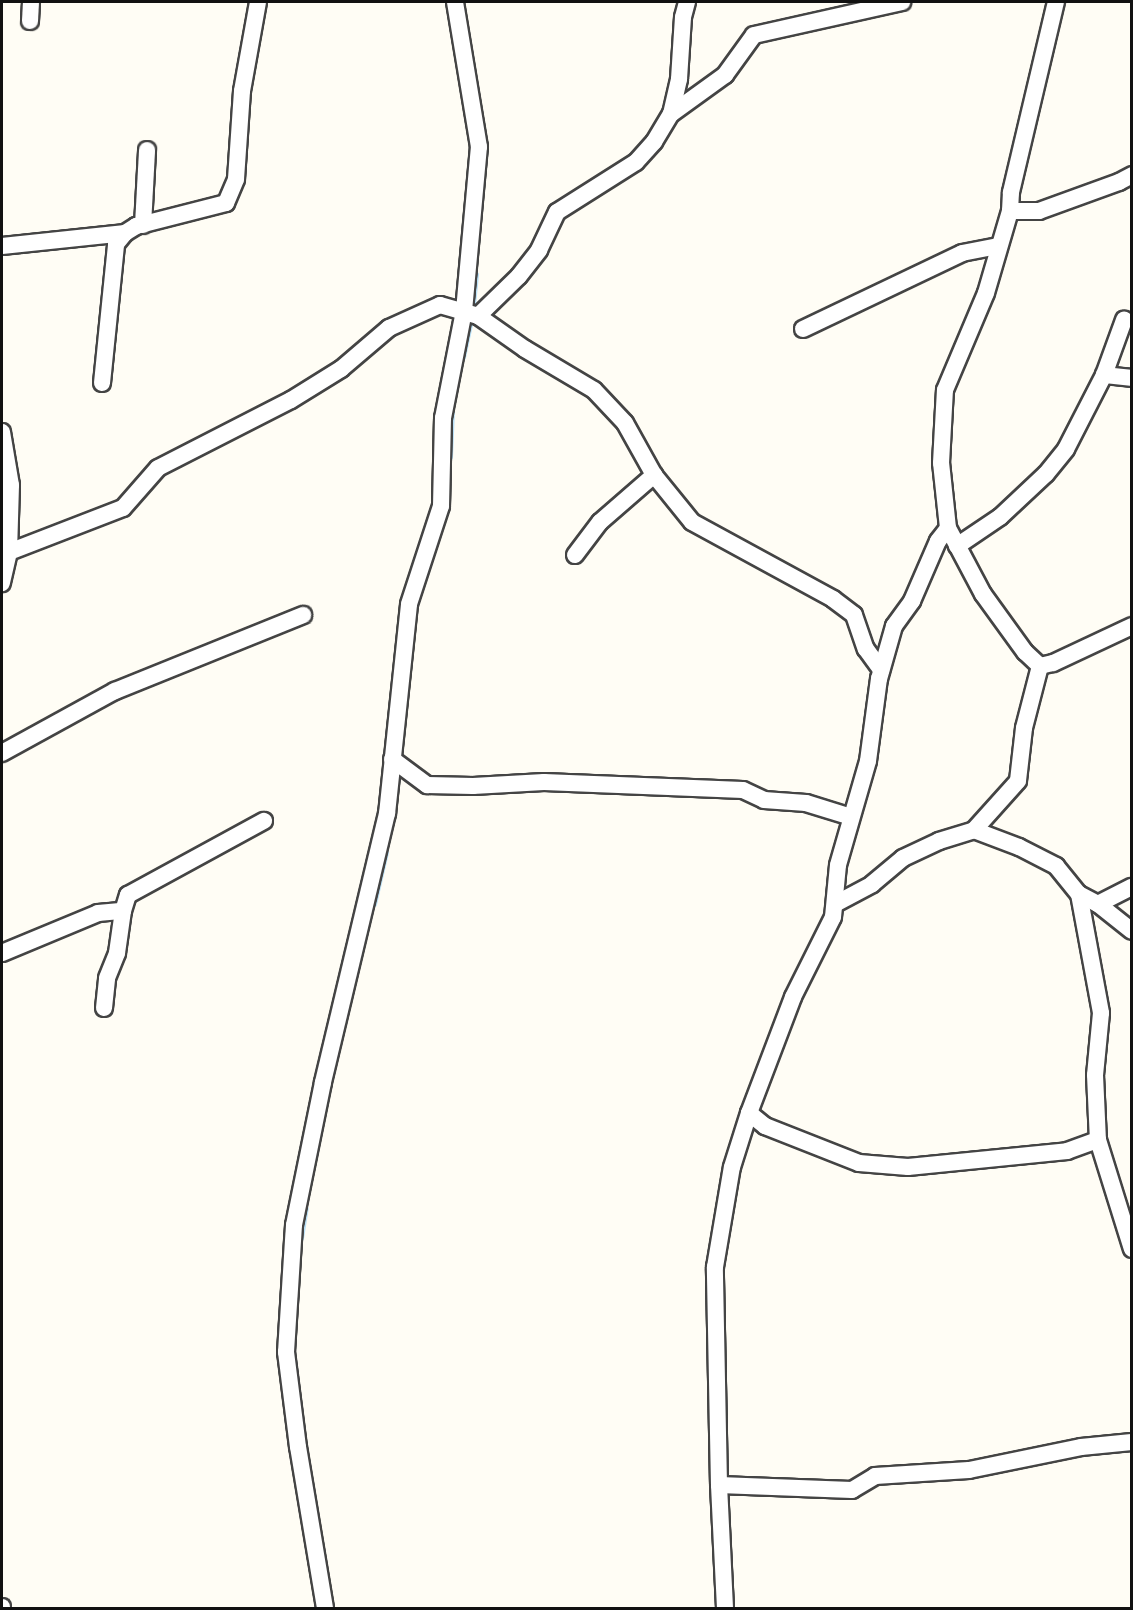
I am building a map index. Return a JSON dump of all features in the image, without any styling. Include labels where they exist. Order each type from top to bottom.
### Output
[{"type":"street","points":[[30,21],[31,2]]},
{"type":"street","points":[[102,382],[116,244],[124,233],[136,226],[226,203],[236,178],[242,91],[258,2]]},
{"type":"street","points":[[325,1608],[298,1447],[286,1352],[294,1225],[323,1082],[387,814],[409,604],[441,506],[443,418],[471,314],[478,147],[455,2]]},
{"type":"street","points":[[471,314],[519,276],[539,250],[557,212],[636,162],[654,142],[670,114],[679,79],[683,17],[687,2]]},
{"type":"street","points":[[670,114],[725,75],[754,34],[902,2]]},
{"type":"street","points":[[1040,666],[1025,652],[983,594],[948,528],[940,463],[945,390],[986,293],[1010,211],[1011,192],[1056,2]]},
{"type":"street","points":[[143,225],[147,150]]},
{"type":"street","points":[[1010,211],[1039,211],[1119,182],[1131,175]]},
{"type":"street","points":[[2,246],[124,233]]},
{"type":"street","points":[[803,328],[962,253],[999,246]]},
{"type":"street","points":[[5,555],[123,508],[158,468],[291,400],[341,369],[389,328],[440,305],[471,314],[594,390],[625,423],[654,475],[693,522],[833,599],[855,615],[866,649],[881,670]]},
{"type":"street","points":[[957,546],[1000,517],[1046,474],[1066,449],[1104,375],[1124,320]]},
{"type":"street","points":[[1104,375],[1131,378]]},
{"type":"street","points":[[2,432],[11,485],[2,583]]},
{"type":"street","points":[[575,555],[600,522],[654,475]]},
{"type":"street","points":[[725,1608],[719,1485],[715,1267],[732,1167],[749,1113],[793,997],[833,917],[837,903],[838,865],[868,761],[881,670],[894,626],[912,601],[938,541],[948,528]]},
{"type":"street","points":[[2,753],[115,692],[303,615]]},
{"type":"street","points":[[1040,666],[1053,663],[1131,626]]},
{"type":"street","points":[[837,903],[872,884],[903,858],[939,841],[974,831],[1018,781],[1024,728],[1040,666]]},
{"type":"street","points":[[392,759],[427,785],[473,786],[544,782],[743,790],[764,800],[806,803],[851,817]]},
{"type":"street","points":[[104,1008],[107,978],[117,953],[123,911],[128,895],[264,821]]},
{"type":"street","points":[[974,831],[1019,847],[1056,866],[1079,894],[1098,904],[1131,931]]},
{"type":"street","points":[[1098,904],[1131,887]]},
{"type":"street","points":[[1079,894],[1101,1013],[1095,1075],[1098,1140],[1131,1241]]},
{"type":"street","points":[[2,953],[98,913],[123,911]]},
{"type":"street","points":[[749,1113],[765,1126],[859,1163],[908,1167],[1067,1151],[1098,1140]]},
{"type":"street","points":[[719,1485],[852,1490],[875,1476],[969,1470],[1081,1447],[1131,1442]]},
{"type":"waterway","points":[[463,357],[472,315],[476,274]]},
{"type":"waterway","points":[[450,457],[452,410]]},
{"type":"waterway","points":[[374,904],[386,852]]},
{"type":"waterway","points":[[301,1238],[306,1208]]}]
